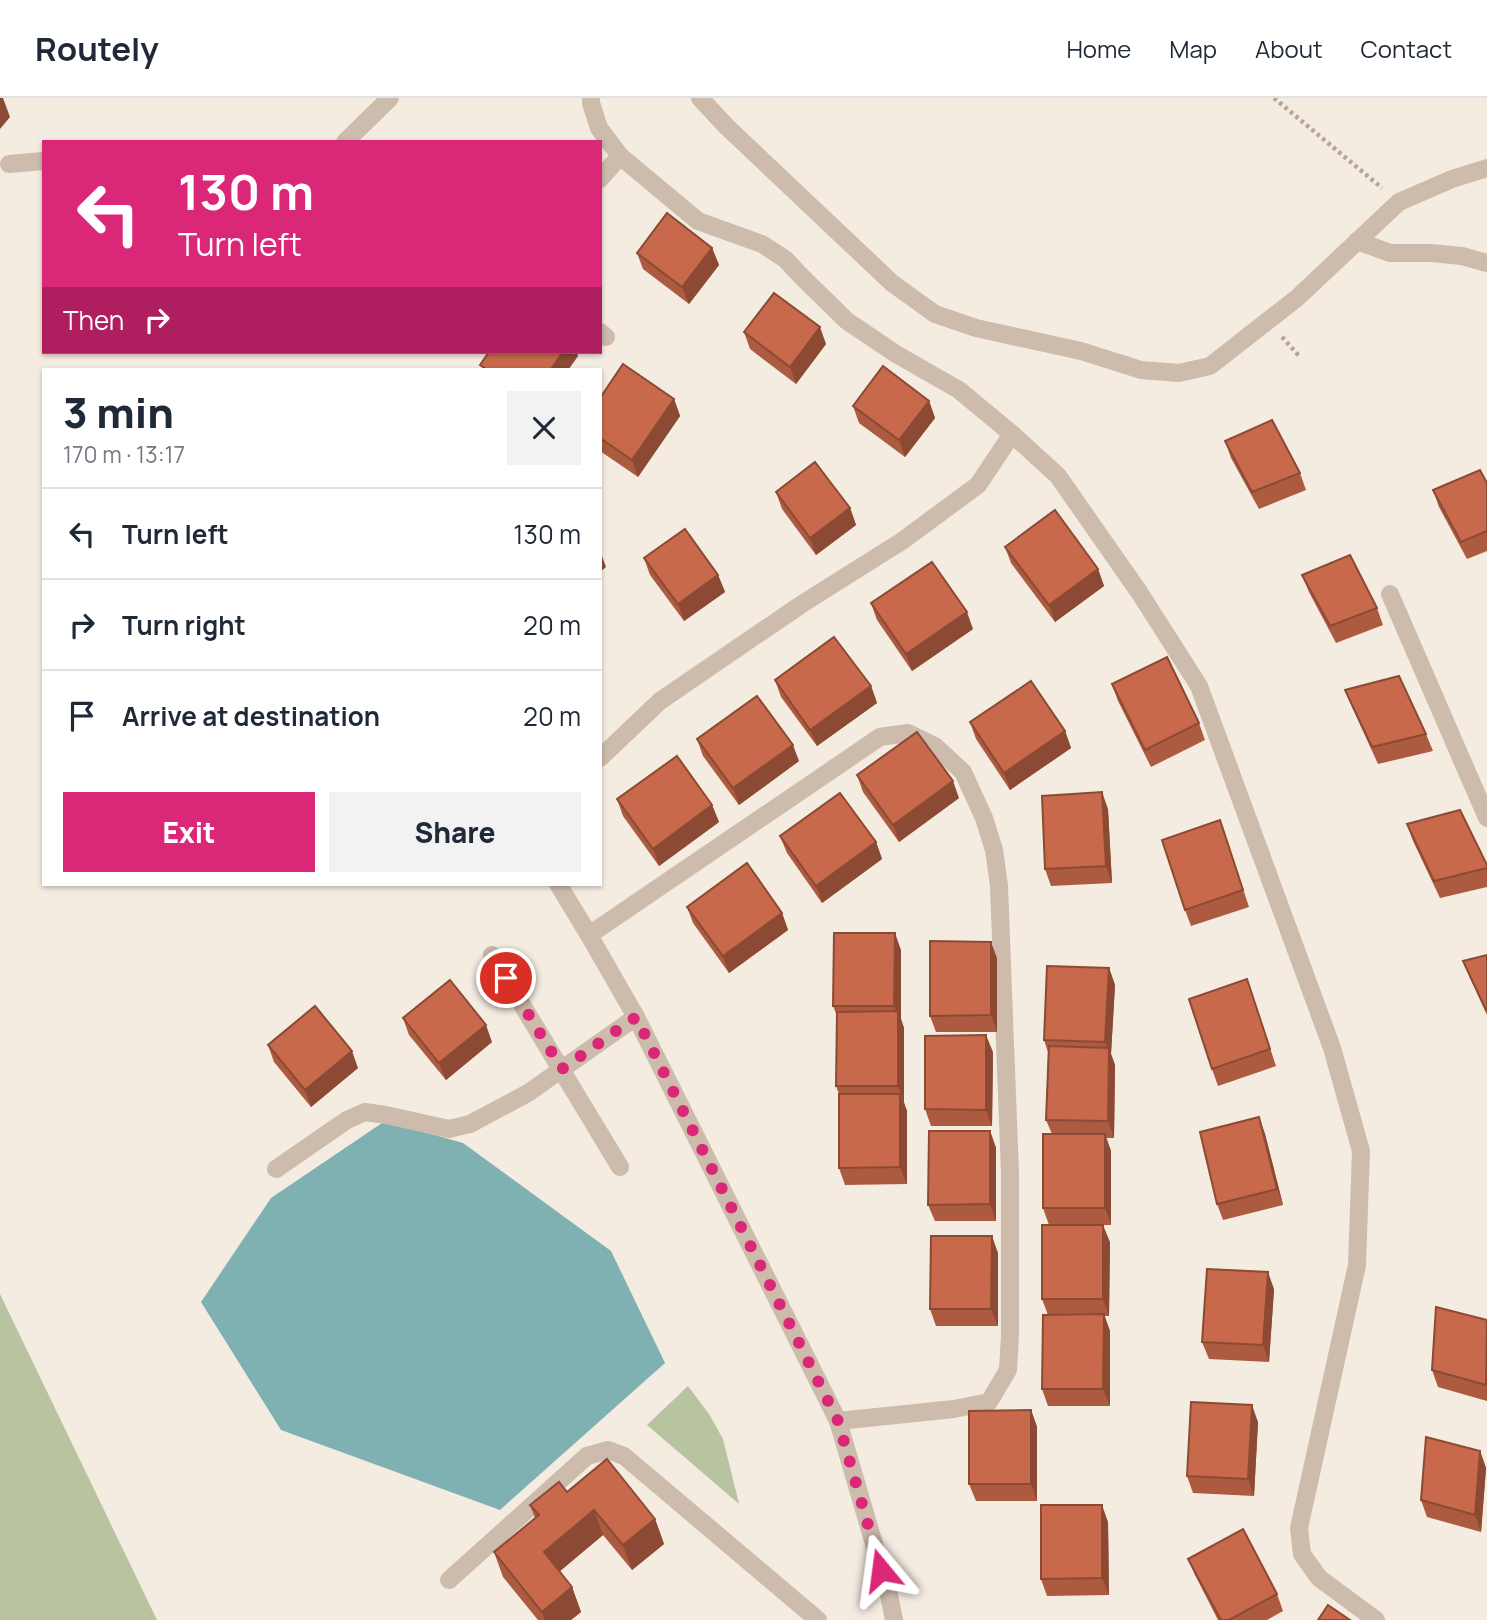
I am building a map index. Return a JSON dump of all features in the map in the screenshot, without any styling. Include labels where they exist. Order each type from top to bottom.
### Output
[{"type":"street","points":[[347,140],[390,98]]},
{"type":"street","points":[[592,98],[591,103],[599,128],[620,156],[698,221],[762,244],[785,259],[847,321],[895,354],[959,390],[1013,434],[1058,476],[1139,592],[1199,685],[1332,1048],[1362,1152],[1357,1265],[1299,1528],[1302,1555],[1319,1578],[1376,1620]]},
{"type":"street","points":[[700,98],[727,127],[892,283],[934,314],[976,328],[1081,351],[1141,370],[1179,373],[1210,366],[1297,298],[1399,202],[1452,179],[1487,169]]},
{"type":"street","points":[[602,177],[620,156]]},
{"type":"street","points":[[9,164],[42,161]]},
{"type":"street","points":[[1357,241],[1390,253],[1462,256],[1487,263]]},
{"type":"street","points":[[602,756],[660,701],[802,604],[902,541],[978,485],[1013,434]]},
{"type":"street","points":[[1390,594],[1487,818]]},
{"type":"street","points":[[589,935],[880,737],[908,733],[935,746],[962,772],[984,818],[994,850],[999,886],[1010,1174],[1008,1370],[989,1402],[954,1409],[838,1421]]},
{"type":"street","points":[[559,886],[636,1017],[838,1421],[894,1620]]},
{"type":"street","points":[[492,955],[620,1167]]},
{"type":"street","points":[[276,1169],[346,1120],[365,1112],[449,1129],[470,1124],[528,1093],[636,1017]]},
{"type":"street","points":[[449,1580],[587,1456],[608,1450],[624,1455],[818,1620]]},
{"type":"path","points":[[1274,98],[1399,202]]},
{"type":"green space","points":[[0,1294],[157,1620],[0,1620]]},
{"type":"green space","points":[[688,1386],[723,1439],[739,1504],[647,1425]]},
{"type":"water","points":[[385,1121],[463,1143],[611,1251],[665,1363],[500,1510],[281,1430],[201,1302],[271,1198]]},
{"type":"building","points":[[667,213],[712,248],[682,287],[637,253]]},
{"type":"building","points":[[774,293],[820,327],[790,367],[744,332]]},
{"type":"building","points":[[488,354],[562,354],[552,368],[484,368],[480,365]]},
{"type":"building","points":[[623,364],[674,399],[632,460],[602,439],[602,395]]},
{"type":"building","points":[[883,366],[929,401],[899,440],[853,406]]},
{"type":"building","points":[[1272,420],[1300,473],[1252,492],[1225,441]]},
{"type":"building","points":[[815,462],[850,508],[810,538],[776,492]]},
{"type":"building","points":[[1480,470],[1487,483],[1487,531],[1461,542],[1433,490]]},
{"type":"building","points":[[1055,510],[1098,569],[1049,605],[1005,547]]},
{"type":"building","points":[[685,529],[718,575],[678,604],[644,558]]},
{"type":"building","points":[[1350,555],[1377,608],[1330,626],[1302,575]]},
{"type":"building","points":[[932,562],[967,612],[906,654],[871,603]]},
{"type":"building","points":[[834,637],[871,686],[810,730],[775,680]]},
{"type":"building","points":[[1167,657],[1199,723],[1145,750],[1112,684]]},
{"type":"building","points":[[1399,676],[1426,734],[1372,747],[1345,690]]},
{"type":"building","points":[[1031,681],[1065,731],[1004,773],[970,722]]},
{"type":"building","points":[[757,696],[793,745],[733,788],[697,739]]},
{"type":"building","points":[[917,732],[953,781],[893,825],[857,775]]},
{"type":"building","points":[[677,756],[712,805],[653,849],[617,799]]},
{"type":"building","points":[[1102,792],[1106,866],[1045,869],[1042,796]]},
{"type":"building","points":[[840,793],[876,842],[816,886],[780,836]]},
{"type":"building","points":[[1460,810],[1487,868],[1434,881],[1407,824]]},
{"type":"building","points":[[1220,820],[1243,890],[1185,910],[1162,840]]},
{"type":"building","points":[[747,863],[782,913],[723,956],[687,907]]},
{"type":"building","points":[[834,933],[895,933],[894,1006],[833,1006]]},
{"type":"building","points":[[930,941],[991,942],[991,1015],[930,1016]]},
{"type":"building","points":[[1487,955],[1487,1012],[1463,961]]},
{"type":"building","points":[[1047,966],[1109,968],[1105,1042],[1044,1040]]},
{"type":"building","points":[[1247,979],[1270,1049],[1212,1069],[1189,999]]},
{"type":"building","points":[[450,980],[486,1025],[439,1063],[403,1018]]},
{"type":"building","points":[[315,1006],[352,1051],[305,1090],[268,1045]]},
{"type":"building","points":[[898,1011],[898,1086],[836,1086],[837,1012]]},
{"type":"building","points":[[986,1035],[986,1110],[925,1109],[925,1036]]},
{"type":"building","points":[[1049,1046],[1109,1048],[1108,1121],[1046,1120]]},
{"type":"building","points":[[839,1094],[900,1094],[900,1167],[839,1168]]},
{"type":"building","points":[[1259,1117],[1277,1189],[1217,1204],[1200,1132]]},
{"type":"building","points":[[929,1131],[990,1131],[990,1204],[928,1205]]},
{"type":"building","points":[[1043,1134],[1105,1134],[1105,1208],[1043,1208]]},
{"type":"building","points":[[1042,1225],[1103,1225],[1103,1299],[1042,1299]]},
{"type":"building","points":[[931,1236],[992,1236],[991,1309],[930,1309]]},
{"type":"building","points":[[1207,1269],[1268,1272],[1263,1345],[1202,1342]]},
{"type":"building","points":[[1436,1307],[1487,1320],[1486,1385],[1432,1370]]},
{"type":"building","points":[[1104,1314],[1103,1389],[1042,1389],[1043,1315]]},
{"type":"building","points":[[1191,1402],[1252,1405],[1248,1479],[1187,1476]]},
{"type":"building","points":[[1031,1410],[1031,1484],[969,1484],[969,1411]]},
{"type":"building","points":[[1426,1437],[1480,1451],[1475,1515],[1421,1500]]},
{"type":"building","points":[[607,1459],[655,1519],[623,1545],[594,1510],[544,1552],[572,1587],[542,1612],[494,1552],[539,1515],[530,1505],[559,1482],[567,1492]]},
{"type":"building","points":[[1041,1505],[1102,1505],[1102,1578],[1041,1579]]},
{"type":"building","points":[[1243,1529],[1277,1594],[1229,1620],[1221,1620],[1188,1559]]},
{"type":"building","points":[[1328,1605],[1350,1620],[1318,1620]]},
{"type":"route","points":[[506,978],[562,1069],[636,1017],[838,1421],[881,1570]]}]
